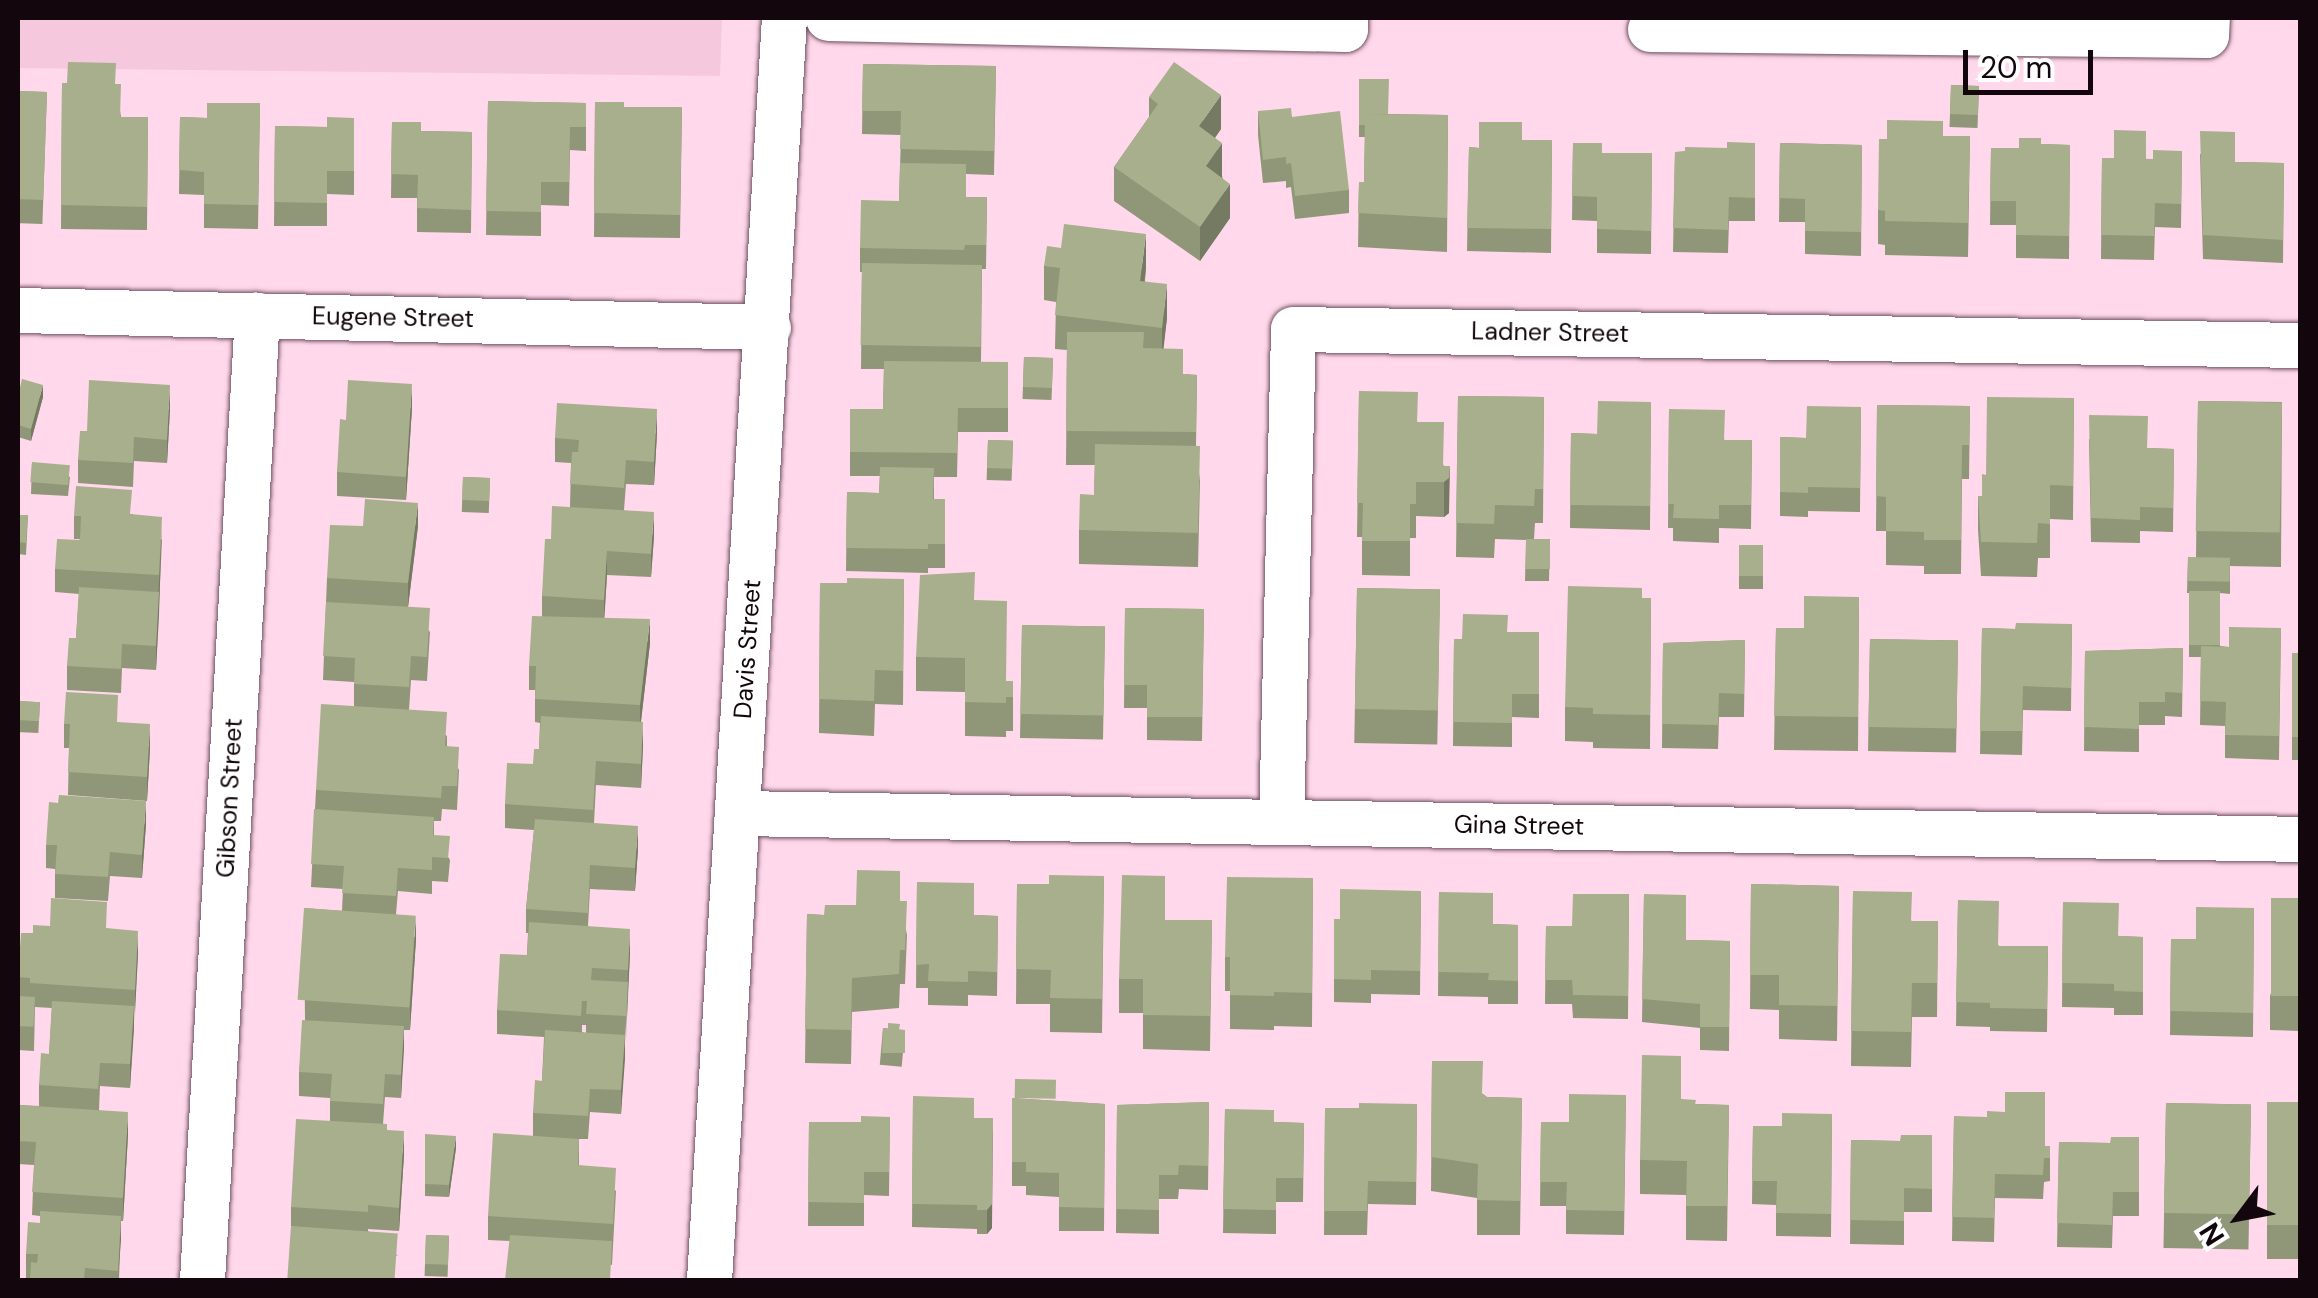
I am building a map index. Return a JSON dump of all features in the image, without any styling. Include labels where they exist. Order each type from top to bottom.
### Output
[{"type":"street","name":"Davis Street","points":[[709,1280],[784,18]]},
{"type":"street","points":[[828,18],[1345,30],[1345,18]]},
{"type":"street","points":[[1650,29],[1918,25],[2206,36],[2206,18]]},
{"type":"street","name":"Eugene Street","points":[[18,310],[768,327]]},
{"type":"street","name":"Gibson Street","points":[[202,1280],[256,316]]},
{"type":"street","name":"Ladner Street","points":[[1281,822],[1292,329],[2300,345]]},
{"type":"street","name":"Gina Street","points":[[738,813],[2300,838]]},
{"type":"shaded area","points":[[18,18],[722,18],[720,76],[18,68]]},
{"type":"building","points":[[68,62],[116,63],[115,84],[121,84],[120,117],[148,117],[147,207],[61,205],[62,83],[67,83]]},
{"type":"building","points":[[1174,62],[1221,95],[1199,126],[1222,143],[1206,166],[1230,184],[1200,227],[1114,167],[1158,104],[1149,97]]},
{"type":"building","points":[[863,64],[996,66],[994,151],[900,149],[901,111],[862,111]]},
{"type":"building","points":[[1359,79],[1389,79],[1388,114],[1365,114],[1365,125],[1359,125]]},
{"type":"building","points":[[1951,85],[1979,86],[1978,115],[1950,114]]},
{"type":"building","points":[[18,91],[47,92],[43,200],[18,199]]},
{"type":"building","points":[[488,101],[586,103],[586,127],[570,127],[569,182],[541,182],[541,212],[486,211]]},
{"type":"building","points":[[595,102],[624,102],[624,107],[682,107],[680,215],[594,213]]},
{"type":"building","points":[[207,103],[260,103],[258,205],[204,204],[204,172],[179,170],[180,117],[207,118]]},
{"type":"building","points":[[1291,108],[1292,117],[1340,111],[1349,190],[1295,196],[1291,163],[1286,164],[1286,157],[1263,160],[1258,111]]},
{"type":"building","points":[[1365,114],[1448,115],[1447,218],[1358,213],[1359,182],[1364,182]]},
{"type":"building","points":[[327,117],[354,118],[354,171],[327,171],[327,203],[274,202],[275,126],[327,127]]},
{"type":"building","points":[[1887,120],[1943,121],[1943,136],[1970,136],[1968,223],[1885,221],[1885,211],[1878,210],[1879,139],[1887,139]]},
{"type":"building","points":[[392,122],[421,122],[421,131],[472,132],[471,210],[417,208],[418,175],[391,174]]},
{"type":"building","points":[[1479,122],[1522,122],[1522,140],[1552,140],[1551,229],[1467,228],[1469,147],[1479,148]]},
{"type":"building","points":[[2114,130],[2146,131],[2146,159],[2153,159],[2153,150],[2182,151],[2181,204],[2155,203],[2154,236],[2101,235],[2102,158],[2114,158]]},
{"type":"building","points":[[2200,131],[2235,132],[2235,162],[2284,163],[2283,240],[2203,235]]},
{"type":"building","points":[[2019,138],[2070,145],[2069,236],[2016,235],[2016,201],[1990,201],[1991,148],[2019,148]]},
{"type":"building","points":[[1727,142],[1755,143],[1755,198],[1729,197],[1728,230],[1673,228],[1675,152],[1685,152],[1685,147],[1727,148]]},
{"type":"building","points":[[1573,143],[1602,143],[1602,153],[1652,153],[1651,231],[1597,229],[1597,197],[1572,196]]},
{"type":"building","points":[[1780,143],[1862,145],[1861,232],[1805,231],[1805,199],[1779,198]]},
{"type":"building","points":[[900,163],[966,164],[966,197],[987,197],[986,245],[965,245],[964,250],[860,248],[861,200],[899,201]]},
{"type":"building","points":[[1064,224],[1146,234],[1140,281],[1167,284],[1162,328],[1055,315],[1060,268],[1044,266],[1047,246],[1061,248]]},
{"type":"building","points":[[862,263],[982,265],[981,347],[861,345]]},
{"type":"building","points":[[1067,332],[1144,332],[1143,348],[1183,349],[1183,374],[1197,375],[1196,432],[1066,431]]},
{"type":"building","points":[[1024,357],[1053,358],[1052,388],[1023,387]]},
{"type":"building","points":[[884,361],[1008,362],[1008,408],[958,408],[957,453],[850,452],[850,409],[883,409]]},
{"type":"building","points":[[22,379],[43,385],[31,429],[18,425]]},
{"type":"building","points":[[89,380],[170,385],[167,440],[134,437],[133,463],[78,460],[80,431],[87,431]]},
{"type":"building","points":[[348,380],[412,384],[406,477],[337,472],[340,419],[346,420]]},
{"type":"building","points":[[1359,391],[1418,392],[1417,422],[1444,422],[1443,466],[1450,466],[1449,478],[1444,482],[1416,482],[1416,504],[1410,504],[1410,541],[1362,541],[1363,503],[1357,503]]},
{"type":"building","points":[[1458,396],[1544,397],[1543,489],[1535,489],[1534,506],[1495,505],[1494,524],[1456,523]]},
{"type":"building","points":[[1987,397],[2074,398],[2073,486],[2050,485],[2050,524],[2038,523],[2037,543],[1981,542],[1978,496],[1982,496],[1982,474],[1986,475]]},
{"type":"building","points":[[1598,401],[1651,402],[1650,506],[1570,505],[1571,433],[1597,434]]},
{"type":"building","points":[[2198,401],[2282,402],[2280,532],[2196,531]]},
{"type":"building","points":[[557,403],[657,409],[654,462],[626,460],[624,488],[570,484],[572,452],[578,452],[579,440],[555,438]]},
{"type":"building","points":[[1877,405],[1970,406],[1969,445],[1962,445],[1961,540],[1924,540],[1924,532],[1886,531],[1886,497],[1876,496]]},
{"type":"building","points":[[1807,406],[1861,407],[1860,488],[1808,487],[1808,493],[1780,492],[1780,437],[1806,438]]},
{"type":"building","points":[[1669,409],[1725,410],[1724,440],[1752,440],[1751,505],[1719,505],[1719,519],[1673,518],[1674,504],[1668,504]]},
{"type":"building","points":[[2089,415],[2148,416],[2147,448],[2174,449],[2173,508],[2140,507],[2140,520],[2091,518]]},
{"type":"building","points":[[988,440],[1013,441],[1012,469],[987,468]]},
{"type":"building","points":[[1095,444],[1200,446],[1198,533],[1079,530],[1080,494],[1094,495]]},
{"type":"building","points":[[32,462],[70,465],[68,485],[30,482]]},
{"type":"building","points":[[880,467],[934,468],[933,499],[945,499],[945,544],[928,544],[928,549],[846,548],[847,492],[879,493]]},
{"type":"building","points":[[463,477],[490,478],[489,501],[462,500]]},
{"type":"building","points":[[76,486],[132,490],[130,514],[162,517],[159,575],[55,569],[57,539],[80,540],[81,516],[74,516]]},
{"type":"building","points":[[365,499],[418,503],[408,583],[327,578],[330,525],[363,526]]},
{"type":"building","points":[[552,506],[654,512],[651,554],[607,551],[604,600],[542,596],[545,539],[551,539]]},
{"type":"building","points":[[18,515],[28,515],[26,543],[18,542]]},
{"type":"building","points":[[1526,539],[1550,539],[1550,569],[1526,569]]},
{"type":"building","points":[[1739,545],[1763,545],[1763,576],[1739,576]]},
{"type":"building","points":[[2188,557],[2230,558],[2230,582],[2188,581]]},
{"type":"building","points":[[975,572],[974,600],[1007,601],[1006,681],[1013,681],[1013,697],[1006,697],[1006,703],[965,702],[965,658],[916,657],[920,575]]},
{"type":"building","points":[[847,578],[904,579],[903,671],[875,670],[874,701],[819,699],[820,583],[847,583]]},
{"type":"building","points":[[1568,586],[1642,588],[1642,598],[1651,598],[1650,715],[1593,714],[1593,708],[1565,707]]},
{"type":"building","points":[[79,587],[159,592],[156,646],[122,644],[121,669],[67,666],[69,638],[76,638]]},
{"type":"building","points":[[1357,588],[1440,589],[1438,710],[1355,709]]},
{"type":"building","points":[[2189,591],[2220,591],[2220,645],[2189,645]]},
{"type":"building","points":[[1804,596],[1859,597],[1858,717],[1774,716],[1776,628],[1804,628]]},
{"type":"building","points":[[326,602],[430,608],[427,657],[411,656],[409,687],[354,684],[355,658],[323,656]]},
{"type":"building","points":[[1125,608],[1204,609],[1202,717],[1147,717],[1147,685],[1124,685]]},
{"type":"building","points":[[1463,614],[1508,615],[1507,632],[1539,632],[1539,694],[1512,694],[1512,723],[1453,722],[1454,639],[1462,639]]},
{"type":"building","points":[[532,616],[650,619],[640,705],[535,699],[536,666],[529,666]]},
{"type":"building","points":[[2016,623],[2072,624],[2071,688],[2023,686],[2022,731],[1980,731],[1982,628],[2015,629]]},
{"type":"building","points":[[1022,625],[1105,626],[1103,715],[1020,714]]},
{"type":"building","points":[[2229,627],[2281,628],[2279,736],[2225,735],[2226,702],[2200,701],[2201,646],[2229,647]]},
{"type":"building","points":[[1870,639],[1958,641],[1956,729],[1868,727]]},
{"type":"building","points":[[1745,640],[1744,694],[1719,693],[1718,725],[1662,724],[1663,643]]},
{"type":"building","points":[[2183,648],[2182,693],[2165,692],[2165,702],[2139,702],[2139,729],[2084,727],[2085,651]]},
{"type":"building","points":[[2292,653],[2300,653],[2300,737],[2292,737]]},
{"type":"building","points":[[66,692],[118,695],[117,722],[150,724],[147,777],[68,772],[70,724],[64,724]]},
{"type":"building","points":[[18,701],[40,702],[39,721],[18,720]]},
{"type":"building","points":[[321,704],[447,712],[445,746],[459,747],[457,786],[442,786],[441,798],[316,790]]},
{"type":"building","points":[[541,716],[643,722],[641,764],[596,761],[593,810],[505,804],[507,763],[533,764],[534,749],[539,749]]},
{"type":"building","points":[[59,795],[146,801],[142,855],[110,852],[108,877],[55,874],[57,845],[46,845],[49,802],[58,803]]},
{"type":"building","points":[[314,809],[434,817],[433,835],[450,836],[448,858],[432,857],[432,870],[398,868],[396,896],[342,893],[344,866],[311,864]]},
{"type":"building","points":[[535,819],[638,826],[635,868],[590,865],[588,913],[526,909]]},
{"type":"building","points":[[857,870],[900,871],[900,901],[907,901],[905,950],[900,950],[899,974],[852,978],[851,1030],[805,1029],[807,914],[824,915],[825,905],[856,905]]},
{"type":"building","points":[[1049,875],[1104,876],[1102,999],[1050,998],[1051,970],[1016,969],[1017,884],[1049,884]]},
{"type":"building","points":[[1122,875],[1165,876],[1165,920],[1212,920],[1210,1016],[1143,1015],[1143,979],[1119,979]]},
{"type":"building","points":[[1227,877],[1313,878],[1312,993],[1230,995],[1230,957],[1225,957]]},
{"type":"building","points":[[917,882],[974,883],[974,915],[998,916],[997,972],[968,971],[968,982],[928,981],[929,964],[916,965]]},
{"type":"building","points":[[1751,884],[1839,886],[1837,1006],[1779,1005],[1779,975],[1750,975]]},
{"type":"building","points":[[1340,889],[1421,891],[1420,971],[1371,970],[1371,980],[1334,979],[1334,919],[1340,919]]},
{"type":"building","points":[[1853,891],[1912,892],[1911,921],[1938,921],[1937,983],[1912,983],[1911,1032],[1851,1031]]},
{"type":"building","points":[[1439,892],[1493,893],[1493,924],[1518,925],[1518,981],[1488,980],[1489,973],[1438,972]]},
{"type":"building","points":[[1573,894],[1629,894],[1628,996],[1573,995],[1572,980],[1545,980],[1546,926],[1572,926]]},
{"type":"building","points":[[1644,894],[1686,895],[1686,940],[1730,941],[1729,1027],[1700,1027],[1700,1004],[1642,999]]},
{"type":"building","points":[[51,898],[107,902],[106,928],[138,931],[135,990],[30,983],[30,978],[18,977],[21,933],[33,933],[33,925],[50,926]]},
{"type":"building","points":[[2271,898],[2300,898],[2300,996],[2271,996]]},
{"type":"building","points":[[1958,900],[1999,901],[1998,946],[2048,946],[2047,1009],[1990,1008],[1990,1003],[1956,1002]]},
{"type":"building","points":[[2063,902],[2119,903],[2118,936],[2143,937],[2143,992],[2114,991],[2114,984],[2062,983]]},
{"type":"building","points":[[2196,907],[2254,908],[2253,1013],[2170,1011],[2171,939],[2196,939]]},
{"type":"building","points":[[304,908],[416,916],[409,1008],[298,1000]]},
{"type":"building","points":[[529,922],[630,929],[628,970],[592,968],[591,980],[628,982],[626,1016],[586,1014],[587,1001],[582,1001],[581,1016],[497,1010],[500,954],[527,955]]},
{"type":"building","points":[[18,996],[35,997],[33,1027],[18,1026]]},
{"type":"building","points":[[52,1001],[134,1006],[130,1064],[100,1063],[98,1089],[39,1085],[41,1053],[49,1054]]},
{"type":"building","points":[[302,1020],[404,1026],[401,1075],[385,1074],[383,1104],[330,1101],[332,1074],[299,1072]]},
{"type":"building","points":[[888,1023],[900,1024],[899,1030],[905,1030],[905,1053],[882,1053],[883,1028],[888,1029]]},
{"type":"building","points":[[545,1030],[625,1035],[621,1090],[590,1089],[588,1116],[533,1113],[535,1080],[542,1081]]},
{"type":"building","points":[[1642,1055],[1681,1056],[1681,1099],[1696,1100],[1695,1104],[1729,1105],[1727,1206],[1686,1206],[1687,1161],[1640,1160]]},
{"type":"building","points":[[1432,1061],[1483,1061],[1482,1093],[1487,1097],[1522,1098],[1520,1201],[1477,1200],[1478,1164],[1431,1157]]},
{"type":"building","points":[[1015,1079],[1056,1080],[1056,1099],[1015,1098]]},
{"type":"building","points":[[2005,1092],[2045,1092],[2045,1146],[2050,1146],[2050,1158],[2044,1158],[2043,1175],[1995,1174],[1994,1218],[1952,1217],[1954,1116],[1987,1117],[1987,1111],[2005,1112]]},
{"type":"building","points":[[1569,1094],[1626,1095],[1624,1211],[1566,1210],[1567,1182],[1540,1182],[1541,1122],[1569,1122]]},
{"type":"building","points":[[913,1096],[974,1098],[974,1118],[993,1118],[992,1204],[987,1210],[977,1210],[977,1205],[912,1204]]},
{"type":"building","points":[[1012,1098],[1105,1104],[1104,1208],[1059,1207],[1059,1173],[1026,1172],[1026,1162],[1012,1162]]},
{"type":"building","points":[[1209,1102],[1208,1166],[1179,1165],[1178,1175],[1159,1175],[1159,1210],[1116,1209],[1117,1105]]},
{"type":"building","points":[[2267,1102],[2300,1102],[2300,1225],[2267,1225]]},
{"type":"building","points":[[1359,1103],[1417,1104],[1416,1182],[1368,1181],[1367,1211],[1324,1211],[1325,1108],[1359,1108]]},
{"type":"building","points":[[2166,1103],[2251,1104],[2249,1214],[2164,1213]]},
{"type":"building","points":[[18,1105],[128,1112],[123,1198],[32,1192],[36,1142],[18,1141]]},
{"type":"building","points":[[1225,1109],[1274,1110],[1274,1122],[1304,1123],[1303,1178],[1276,1178],[1276,1210],[1223,1209]]},
{"type":"building","points":[[1782,1113],[1832,1114],[1831,1214],[1776,1213],[1777,1181],[1752,1181],[1753,1126],[1782,1126]]},
{"type":"building","points":[[861,1116],[890,1117],[889,1172],[864,1172],[864,1203],[808,1202],[809,1122],[861,1122]]},
{"type":"building","points":[[296,1119],[387,1124],[387,1130],[404,1131],[399,1208],[368,1205],[368,1212],[291,1207]]},
{"type":"building","points":[[493,1133],[579,1139],[578,1165],[616,1168],[613,1224],[488,1216]]},
{"type":"building","points":[[425,1134],[456,1136],[449,1185],[425,1184]]},
{"type":"building","points":[[1901,1135],[1932,1135],[1932,1189],[1904,1188],[1904,1221],[1850,1220],[1851,1140],[1900,1141]]},
{"type":"building","points":[[2111,1137],[2139,1137],[2139,1192],[2113,1192],[2112,1225],[2057,1223],[2059,1142],[2110,1143]]},
{"type":"building","points":[[40,1211],[121,1216],[118,1271],[85,1268],[84,1280],[30,1280],[31,1262],[37,1263],[38,1254],[26,1254],[28,1222],[40,1223]]},
{"type":"building","points":[[291,1226],[398,1233],[394,1280],[287,1280]]},
{"type":"building","points":[[426,1235],[449,1236],[448,1265],[425,1264]]},
{"type":"building","points":[[510,1235],[612,1241],[610,1280],[505,1280]]}]
